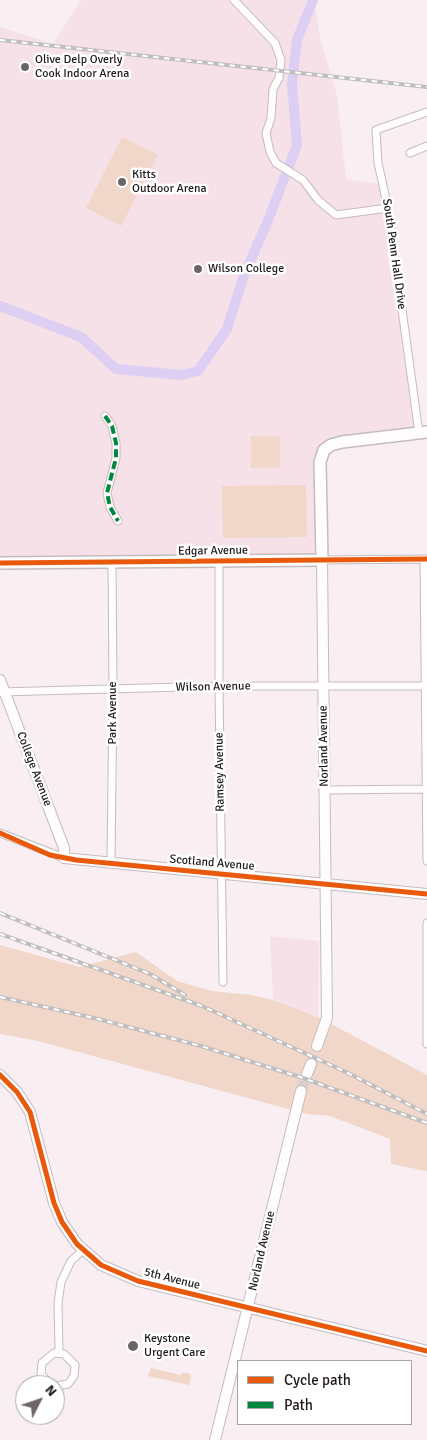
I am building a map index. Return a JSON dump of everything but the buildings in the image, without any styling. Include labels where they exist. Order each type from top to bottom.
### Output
[{"type":"main road","name":"Norland Avenue","points":[[322,560],[320,462],[322,454],[327,447],[342,442],[423,432]]},
{"type":"main road","name":"Edgar Avenue","points":[[0,563],[322,560]]},
{"type":"street","points":[[234,0],[275,43],[281,60],[279,78],[273,89],[271,118],[266,133],[270,152],[276,163],[284,170],[300,178],[318,200],[336,216],[388,208]]},
{"type":"street","name":"South Penn Hall Drive","points":[[423,432],[388,208],[378,163],[376,130],[427,112]]},
{"type":"street","points":[[410,153],[427,146]]},
{"type":"street","points":[[105,416],[112,426],[116,443],[116,458],[107,493],[110,507],[118,522]]},
{"type":"street","name":"Edgar Avenue","points":[[322,560],[426,560]]},
{"type":"street","name":"Norland Avenue","points":[[317,1046],[327,1018],[322,560]]},
{"type":"street","points":[[426,560],[427,861]]},
{"type":"street","name":"Ramsey Avenue","points":[[220,561],[218,686],[223,874],[223,982]]},
{"type":"street","name":"Park Avenue","points":[[111,864],[112,562]]},
{"type":"street","name":"College Avenue","points":[[0,680],[2,691],[64,848],[64,858]]},
{"type":"street","name":"Wilson Avenue","points":[[2,691],[113,690],[218,686],[426,686]]},
{"type":"street","points":[[324,790],[427,789]]},
{"type":"street","name":"Scotland Avenue","points":[[0,833],[64,858],[427,894]]},
{"type":"street","points":[[427,923],[427,1044]]},
{"type":"street","name":"5th Avenue","points":[[0,1074],[17,1092],[30,1112],[58,1212],[69,1233],[83,1250],[104,1267],[130,1279],[427,1351]]},
{"type":"street","name":"Norland Avenue","points":[[215,1440],[301,1091]]},
{"type":"street","points":[[59,1352],[58,1303],[61,1282],[71,1261],[83,1250]]},
{"type":"street","points":[[42,1375],[42,1363],[49,1355],[59,1352],[69,1356],[76,1370],[72,1380],[65,1384]]},
{"type":"shaded area","name":"Wilson College","points":[[81,0],[314,0],[320,38],[337,95],[346,179],[383,185],[419,433],[324,450],[322,560],[0,563],[0,27],[53,44]]},
{"type":"shaded area","name":"Kitts Outdoor Arena","points":[[122,137],[158,155],[121,226],[86,208]]},
{"type":"shaded area","points":[[251,436],[280,436],[280,468],[251,468]]},
{"type":"shaded area","points":[[306,485],[307,537],[223,538],[222,486]]},
{"type":"shaded area","points":[[270,936],[319,941],[318,1017],[273,1000]]},
{"type":"shaded area","points":[[0,945],[79,967],[136,952],[177,981],[212,991],[251,995],[273,1000],[318,1017],[427,1075],[427,1171],[391,1164],[390,1139],[330,1116],[307,1114],[38,1041],[0,1034]]},
{"type":"shaded area","points":[[151,1368],[181,1375],[182,1373],[189,1373],[191,1376],[189,1385],[148,1376]]},
{"type":"waterway","points":[[0,306],[81,337],[116,369],[182,375],[198,371],[227,329],[244,275],[267,223],[297,145],[292,84],[297,40],[313,0]]},
{"type":"tunnel","points":[[311,1064],[317,1046]]},
{"type":"tunnel","points":[[301,1091],[307,1074]]},
{"type":"railway","points":[[0,40],[427,87]]},
{"type":"railway","points":[[0,913],[150,974],[185,995]]},
{"type":"railway","points":[[0,934],[202,1006],[348,1073],[427,1114]]},
{"type":"railway","points":[[0,997],[98,1019],[201,1046],[303,1078],[427,1123]]},
{"type":"marked path","points":[[105,416],[112,426],[116,443],[116,458],[107,493],[110,507],[118,521]]},
{"type":"cycle path","points":[[0,563],[427,559]]},
{"type":"cycle path","points":[[0,833],[50,855],[76,860],[427,894]]},
{"type":"cycle path","points":[[0,1075],[17,1092],[30,1112],[54,1203],[62,1222],[77,1244],[101,1265],[138,1281],[427,1351]]},
{"type":"place","name":"Olive Delp Overly Cook Indoor Arena","points":[[25,67]]},
{"type":"place","name":"Kitts Outdoor Arena","points":[[122,182]]},
{"type":"place","name":"Wilson College","points":[[198,269]]},
{"type":"place","name":"Keystone Urgent Care","points":[[133,1346]]}]
